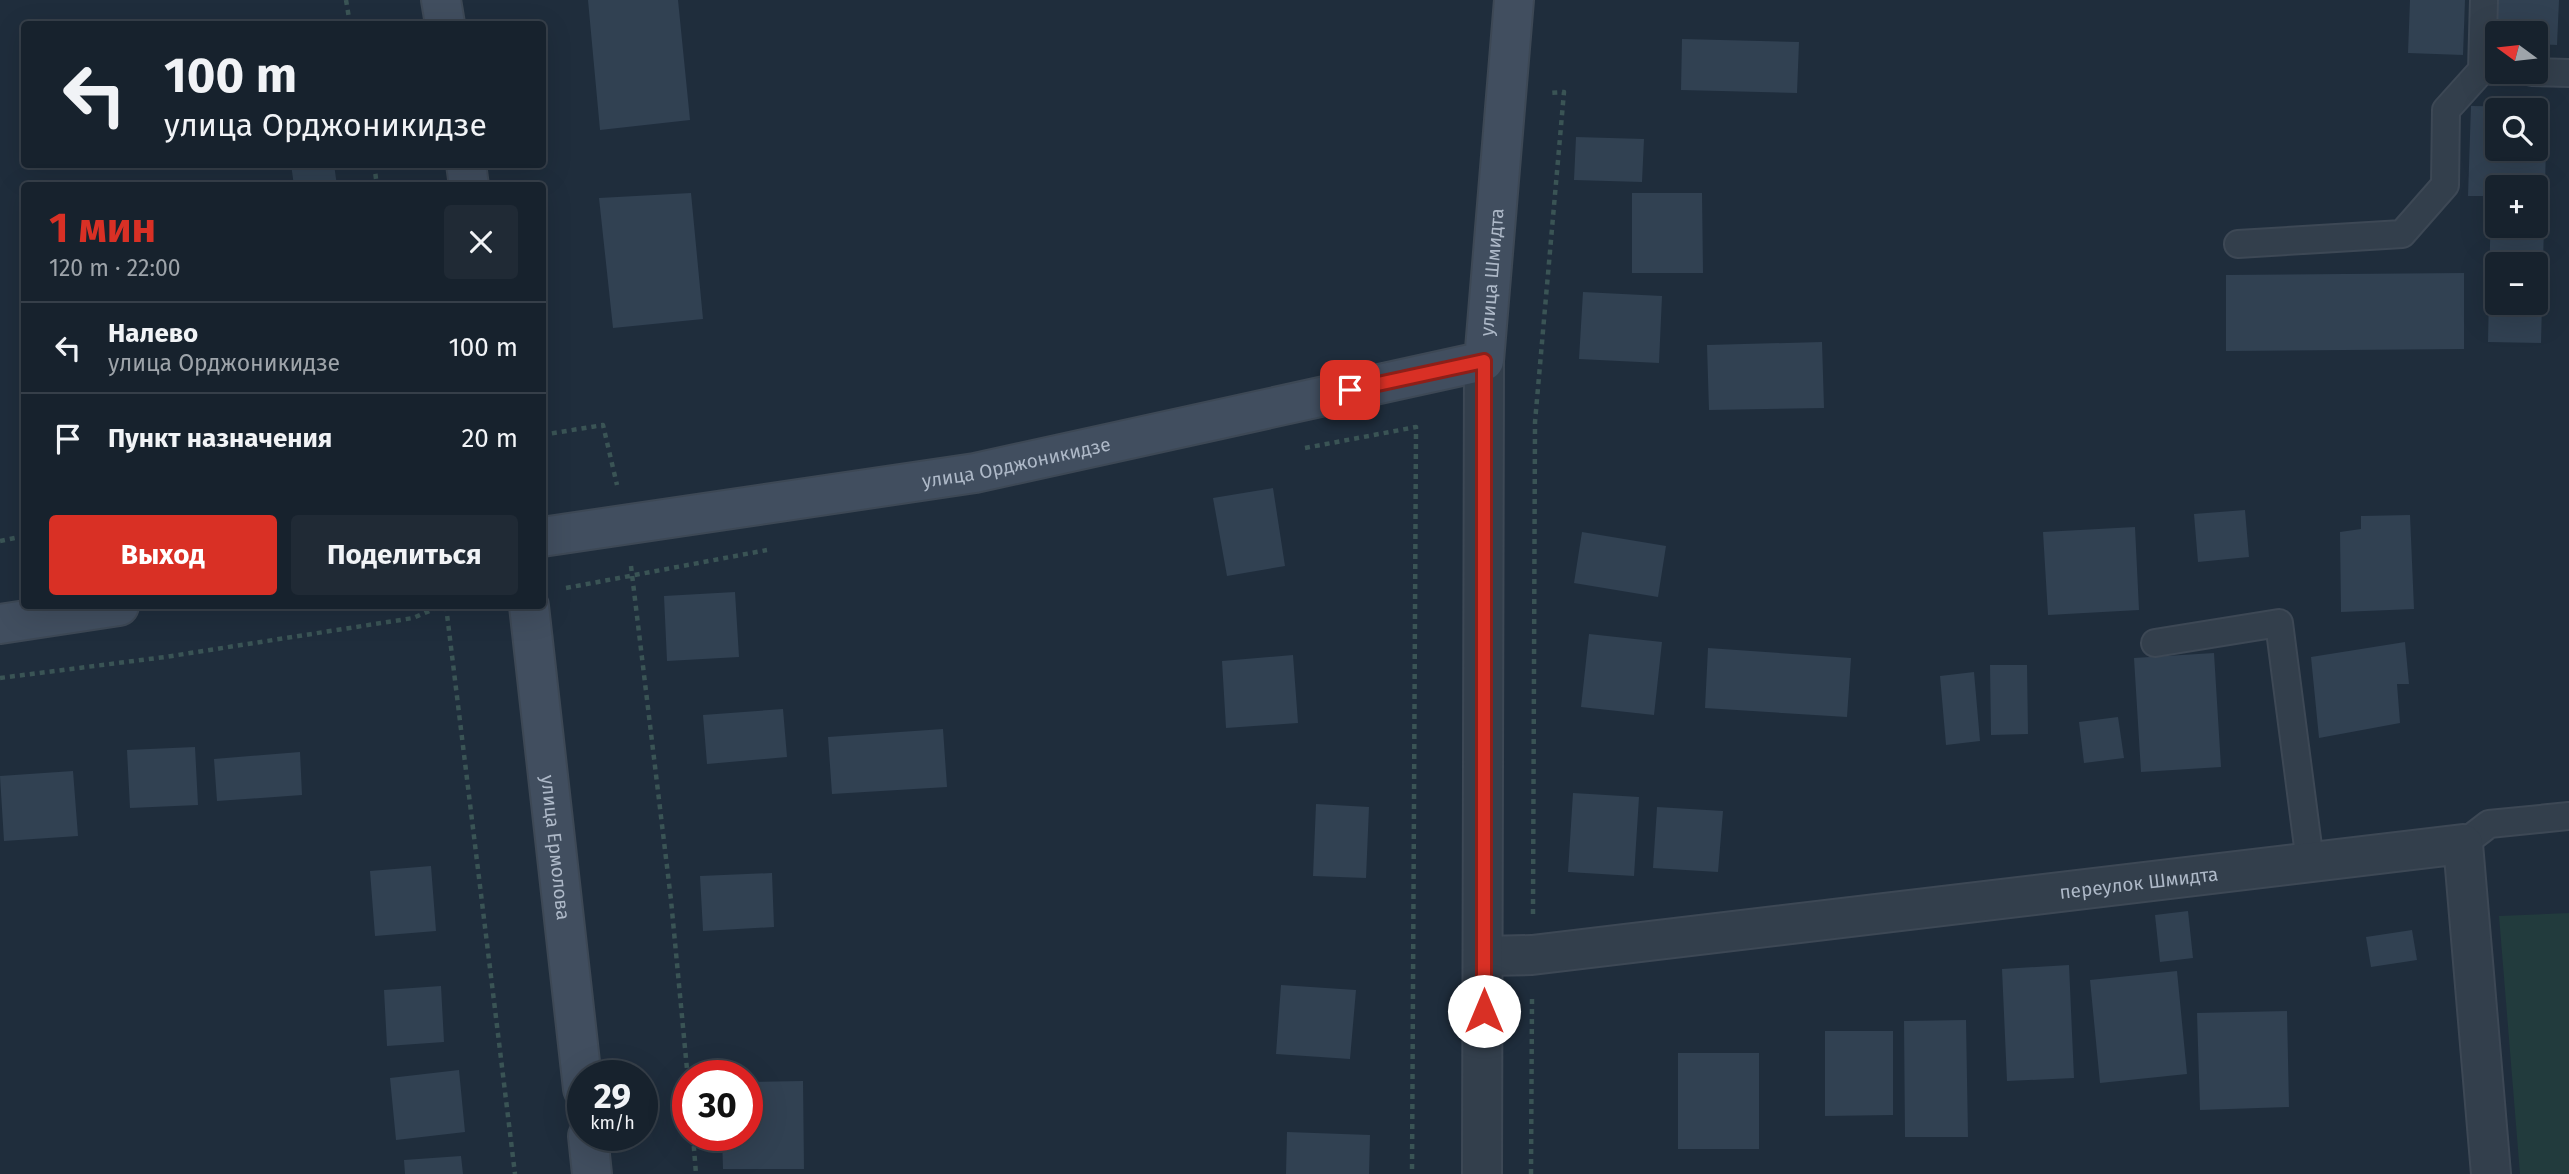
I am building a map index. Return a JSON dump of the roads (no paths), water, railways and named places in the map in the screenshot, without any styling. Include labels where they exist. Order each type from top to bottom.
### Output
[{"type":"street","points":[[441,0],[444,21]]},
{"type":"street","name":"улица Шмидта","points":[[1482,1174],[1485,956],[1484,361],[1514,0]]},
{"type":"street","name":"улица Орджоникидзе","points":[[546,536],[975,473],[1484,361]]},
{"type":"street","points":[[0,624],[99,609]]},
{"type":"street","name":"улица Ермолова","points":[[543,609],[581,1060]]},
{"type":"street","points":[[2463,844],[2491,1174]]},
{"type":"street","name":"переулок Шмидта","points":[[1485,956],[1532,955],[2463,844]]},
{"type":"street","points":[[590,1151],[592,1174]]},
{"type":"lane","points":[[2484,0],[2486,21]]},
{"type":"lane","points":[[2548,72],[2569,73]]},
{"type":"lane","points":[[2238,244],[2402,234],[2445,186],[2446,110],[2485,75]]},
{"type":"lane","points":[[2155,643],[2279,623],[2310,862]]},
{"type":"lane","points":[[2463,844],[2489,824],[2569,816]]}]
